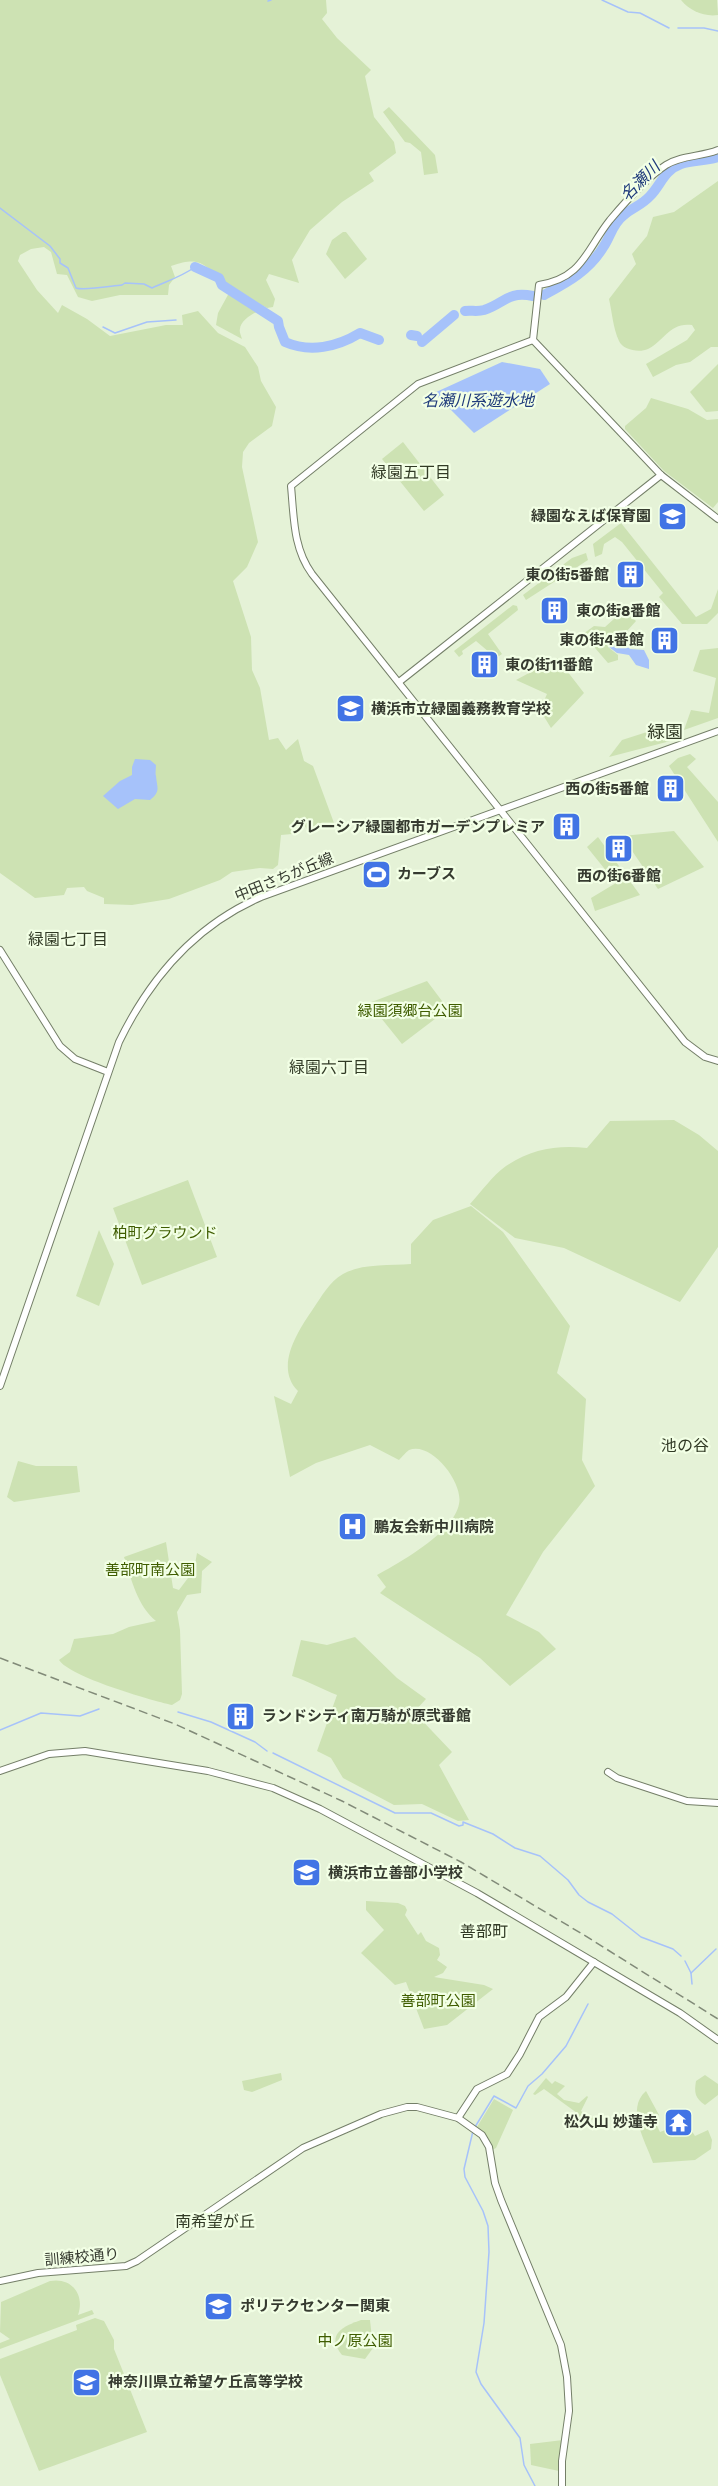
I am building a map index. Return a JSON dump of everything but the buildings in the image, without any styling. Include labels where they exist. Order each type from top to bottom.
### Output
[{"type":"street","points":[[718,150],[679,158],[665,166],[610,220],[577,268],[565,278],[539,285],[533,340],[661,475],[718,519]]},
{"type":"street","points":[[533,340],[418,384],[291,486],[297,545],[303,561],[685,1042],[705,1057],[718,1061]]},
{"type":"street","points":[[399,682],[661,475]]},
{"type":"street","name":"中田さちが丘線","points":[[0,1386],[119,1042],[142,998],[174,957],[211,925],[246,903],[718,731]]},
{"type":"street","points":[[0,950],[60,1046],[75,1059],[108,1072]]},
{"type":"street","points":[[0,1771],[48,1754],[86,1751],[203,1770],[258,1784],[320,1809],[477,1893],[680,2013],[718,2040]]},
{"type":"street","points":[[608,1772],[617,1778],[687,1801],[718,1803]]},
{"type":"street","points":[[562,2486],[562,2461],[569,2411],[567,2377],[561,2345],[501,2200],[495,2182],[489,2147],[482,2135],[458,2118],[477,2089],[507,2074],[539,2017],[566,1997],[594,1962]]},
{"type":"street","name":"訓練校通り","points":[[0,2281],[38,2273],[126,2266],[137,2261],[310,2144],[381,2114],[406,2107],[417,2107],[458,2118]]},
{"type":"green space","points":[[0,0],[326,0],[327,13],[322,19],[337,38],[371,70],[365,76],[374,117],[394,142],[396,153],[369,173],[374,181],[342,202],[310,230],[292,260],[299,283],[269,274],[266,280],[275,299],[273,307],[267,308],[246,296],[207,267],[196,262],[189,261],[171,266],[175,277],[169,285],[168,295],[120,295],[92,301],[78,297],[67,275],[57,274],[51,252],[44,247],[31,249],[20,255],[18,261],[37,290],[58,313],[62,305],[87,319],[110,336],[166,325],[183,325],[182,315],[198,311],[218,333],[245,347],[258,367],[261,381],[276,407],[272,426],[249,443],[243,452],[242,467],[258,542],[247,567],[233,581],[251,637],[252,670],[260,688],[269,740],[278,738],[286,750],[298,739],[304,761],[313,766],[334,823],[309,833],[305,826],[296,826],[292,834],[281,835],[278,865],[273,869],[260,868],[232,872],[220,880],[169,899],[132,905],[104,904],[104,898],[87,891],[84,887],[67,888],[64,895],[35,898],[0,873]]},
{"type":"green space","points":[[681,0],[717,0],[718,15],[698,12]]},
{"type":"green space","points":[[389,107],[435,155],[438,173],[424,175],[421,152],[410,143],[405,142],[383,112]]},
{"type":"green space","points":[[718,181],[718,347],[711,347],[690,362],[676,365],[653,377],[646,364],[687,340],[695,330],[692,325],[678,326],[648,349],[640,351],[628,349],[621,344],[617,336],[609,299],[636,264],[632,254],[647,236],[653,217],[674,212]]},
{"type":"green space","points":[[346,232],[367,259],[345,279],[326,254],[332,240]]},
{"type":"green space","points":[[229,293],[259,311],[250,315],[242,323],[240,330],[242,339],[216,325],[218,313]]},
{"type":"green space","points":[[718,364],[718,411],[706,412],[690,392]]},
{"type":"green space","points":[[651,398],[688,409],[707,420],[718,419],[718,502],[713,508],[664,471],[625,429],[625,426],[646,408]]},
{"type":"green space","points":[[403,442],[444,495],[424,511],[382,459]]},
{"type":"green space","points":[[621,523],[696,617],[711,609],[718,589],[718,613],[707,624],[682,624],[659,597],[663,593],[622,542],[615,537],[604,544],[602,554],[595,557],[593,544]]},
{"type":"green space","points":[[586,553],[588,560],[526,600],[523,595],[572,558]]},
{"type":"green space","points":[[513,605],[517,606],[518,610],[488,634],[502,654],[496,658],[476,641],[462,651],[463,654],[459,657],[454,651]]},
{"type":"green space","points":[[624,610],[636,621],[627,631],[631,640],[626,643],[621,639],[607,641],[608,647],[618,655],[618,660],[608,663],[583,634],[594,626],[605,627]]},
{"type":"green space","points":[[718,648],[718,718],[684,730],[691,710],[709,713],[716,678],[693,671],[700,650]]},
{"type":"green space","points":[[557,658],[584,693],[551,728],[540,710],[547,694],[516,680]]},
{"type":"green space","points":[[676,728],[678,739],[609,757],[622,740],[647,732]]},
{"type":"green space","points":[[690,754],[696,759],[687,767],[718,802],[718,842],[669,766],[678,758]]},
{"type":"green space","points":[[674,831],[704,867],[658,889],[622,836]]},
{"type":"green space","points":[[598,837],[640,895],[595,911],[591,898],[616,883],[587,847]]},
{"type":"green space","name":"緑園須郷台公園","points":[[427,981],[448,1009],[402,1044],[369,1003]]},
{"type":"green space","points":[[674,1120],[699,1135],[718,1151],[718,1247],[680,1302],[564,1248],[515,1238],[470,1204],[501,1170],[516,1160],[535,1152],[555,1148],[587,1148],[610,1121]]},
{"type":"green space","name":"柏町グラウンド","points":[[188,1180],[217,1257],[142,1285],[113,1208]]},
{"type":"green space","points":[[471,1206],[503,1232],[570,1326],[557,1373],[586,1399],[582,1460],[595,1486],[543,1552],[506,1615],[539,1632],[556,1649],[510,1686],[480,1658],[380,1593],[386,1587],[377,1575],[425,1545],[455,1515],[459,1504],[457,1486],[444,1466],[427,1452],[418,1449],[409,1450],[399,1460],[370,1445],[316,1463],[290,1477],[274,1396],[291,1404],[298,1391],[288,1371],[291,1349],[307,1318],[334,1281],[343,1274],[359,1268],[411,1264],[411,1244],[433,1220]]},
{"type":"green space","points":[[99,1230],[114,1264],[99,1306],[76,1296]]},
{"type":"green space","points":[[18,1461],[36,1466],[77,1466],[80,1492],[14,1502],[7,1497]]},
{"type":"green space","name":"善部町南公園","points":[[166,1542],[173,1588],[179,1590],[194,1570],[197,1553],[212,1562],[202,1571],[201,1593],[187,1595],[177,1612],[180,1630],[182,1694],[180,1700],[172,1705],[129,1693],[78,1674],[59,1660],[70,1652],[74,1639],[113,1634],[129,1627],[156,1621],[149,1615],[140,1600],[124,1557]]},
{"type":"green space","points":[[355,1637],[397,1678],[426,1699],[414,1712],[452,1752],[439,1765],[469,1820],[458,1821],[422,1804],[394,1805],[343,1778],[331,1758],[317,1751],[337,1695],[292,1676],[301,1640],[327,1645]]},
{"type":"green space","name":"善部町公園","points":[[366,1901],[398,1903],[405,1906],[407,1910],[405,1915],[418,1935],[421,1932],[426,1941],[439,1948],[440,1955],[437,1960],[447,1967],[443,1973],[434,1977],[484,1985],[493,1989],[447,2025],[424,2029],[406,1982],[395,1985],[361,1953],[384,1930],[366,1910]]},
{"type":"green space","points":[[281,2073],[282,2080],[252,2092],[244,2090],[242,2081]]},
{"type":"green space","points":[[705,2075],[718,2084],[718,2095],[705,2105],[697,2097],[695,2089],[696,2081]]},
{"type":"green space","points":[[546,2078],[552,2084],[555,2081],[565,2086],[557,2094],[564,2100],[579,2103],[587,2096],[581,2111],[588,2116],[590,2114],[594,2120],[578,2117],[577,2113],[544,2089],[533,2094]]},
{"type":"green space","points":[[646,2091],[659,2115],[653,2118],[660,2132],[668,2129],[672,2137],[691,2130],[695,2136],[708,2130],[712,2140],[711,2149],[695,2160],[653,2163],[637,2116],[640,2098]]},
{"type":"green space","points":[[494,2099],[513,2110],[496,2148],[492,2150],[490,2142],[477,2127]]},
{"type":"green space","points":[[50,2281],[65,2282],[75,2289],[80,2301],[78,2315],[92,2310],[94,2314],[0,2349],[0,2343],[10,2339],[0,2332],[1,2302]]},
{"type":"green space","points":[[95,2318],[104,2321],[114,2340],[114,2349],[147,2432],[39,2471],[0,2375],[0,2359],[77,2330],[76,2325]]},
{"type":"green space","name":"中ノ原公園","points":[[361,2320],[370,2320],[373,2348],[365,2359],[342,2355],[335,2342],[336,2336],[343,2328]]},
{"type":"green space","points":[[563,2440],[559,2471],[531,2465],[530,2444]]},
{"type":"water","name":"名瀬川系遊水地","points":[[502,362],[540,369],[550,384],[474,433],[434,393]]},
{"type":"water","points":[[622,641],[630,649],[644,650],[649,660],[649,669],[636,665],[629,655],[617,653],[609,647],[608,642]]},
{"type":"water","points":[[135,759],[150,760],[156,765],[157,792],[150,800],[135,799],[118,809],[103,796],[120,781],[132,775]]},
{"type":"waterway","points":[[602,0],[628,12],[640,13],[669,28]]},
{"type":"waterway","points":[[678,28],[704,28],[718,31]]},
{"type":"waterway","name":"名瀬川","points":[[544,295],[585,269],[598,255],[620,218],[647,199],[671,170],[686,163],[718,157]]},
{"type":"waterway","points":[[0,208],[50,246],[60,259],[60,263],[68,268],[76,288],[98,288],[125,283],[144,284],[152,288],[195,267]]},
{"type":"waterway","name":"名瀬川","points":[[195,267],[219,278],[222,285],[278,321],[285,342],[304,347],[323,347],[342,342],[360,333],[379,340]]},
{"type":"waterway","name":"名瀬川","points":[[465,311],[484,310],[512,296],[533,296]]},
{"type":"waterway","name":"名瀬川","points":[[422,342],[454,315]]},
{"type":"waterway","points":[[103,327],[115,333],[147,322],[176,320]]},
{"type":"waterway","name":"名瀬川","points":[[411,335],[417,336]]},
{"type":"waterway","points":[[0,1730],[41,1713],[80,1716],[99,1709]]},
{"type":"waterway","points":[[178,1712],[211,1722],[255,1742],[267,1751]]},
{"type":"waterway","points":[[273,1753],[395,1813],[431,1813],[459,1826],[463,1825],[463,1822],[493,1834],[515,1848],[540,1856],[568,1880],[579,1895],[588,1902],[612,1914],[641,1937],[673,1949],[681,1956]]},
{"type":"waterway","points":[[691,1973],[716,1949]]},
{"type":"waterway","points":[[685,1961],[691,1973],[692,1984]]},
{"type":"waterway","points":[[475,2127],[494,2096],[516,2108],[528,2086],[542,2074],[566,2046],[588,2004]]},
{"type":"waterway","points":[[473,2131],[464,2169],[465,2177],[483,2211],[488,2226],[489,2252],[484,2323],[476,2372],[481,2384],[520,2438],[524,2465],[535,2486]]},
{"type":"railway","points":[[0,1658],[175,1724],[342,1801],[461,1862],[584,1935],[718,2019]]},
{"type":"place","name":"緑園なえば保育園","points":[[672,516]]},
{"type":"place","name":"東の街5番館","points":[[630,575]]},
{"type":"place","name":"東の街8番館","points":[[555,611]]},
{"type":"place","name":"東の街4番館","points":[[665,640]]},
{"type":"place","name":"東の街11番館","points":[[484,665]]},
{"type":"place","name":"横浜市立緑園義務教育学校","points":[[350,709]]},
{"type":"place","name":"西の街5番館","points":[[670,789]]},
{"type":"place","name":"グレーシア緑園都市ガーデンプレミア","points":[[566,827]]},
{"type":"place","name":"西の街6番館","points":[[619,849]]},
{"type":"place","name":"カーブス","points":[[376,874]]},
{"type":"place","name":"鵬友会新中川病院","points":[[353,1527]]},
{"type":"place","name":"ランドシティ南万騎が原弐番館","points":[[241,1716]]},
{"type":"place","name":"横浜市立善部小学校","points":[[307,1873]]},
{"type":"place","name":"松久山 妙蓮寺","points":[[679,2122]]},
{"type":"place","name":"ポリテクセンター関東","points":[[219,2306]]},
{"type":"place","name":"神奈川県立希望ケ丘高等学校","points":[[87,2382]]},
{"type":"district","name":"緑園五丁目","points":[[411,472]]},
{"type":"district","name":"緑園","points":[[665,731]]},
{"type":"district","name":"緑園七丁目","points":[[68,939]]},
{"type":"district","name":"緑園六丁目","points":[[329,1067]]},
{"type":"district","name":"池の谷","points":[[685,1445]]},
{"type":"district","name":"善部町","points":[[484,1931]]},
{"type":"district","name":"南希望が丘","points":[[215,2221]]}]
